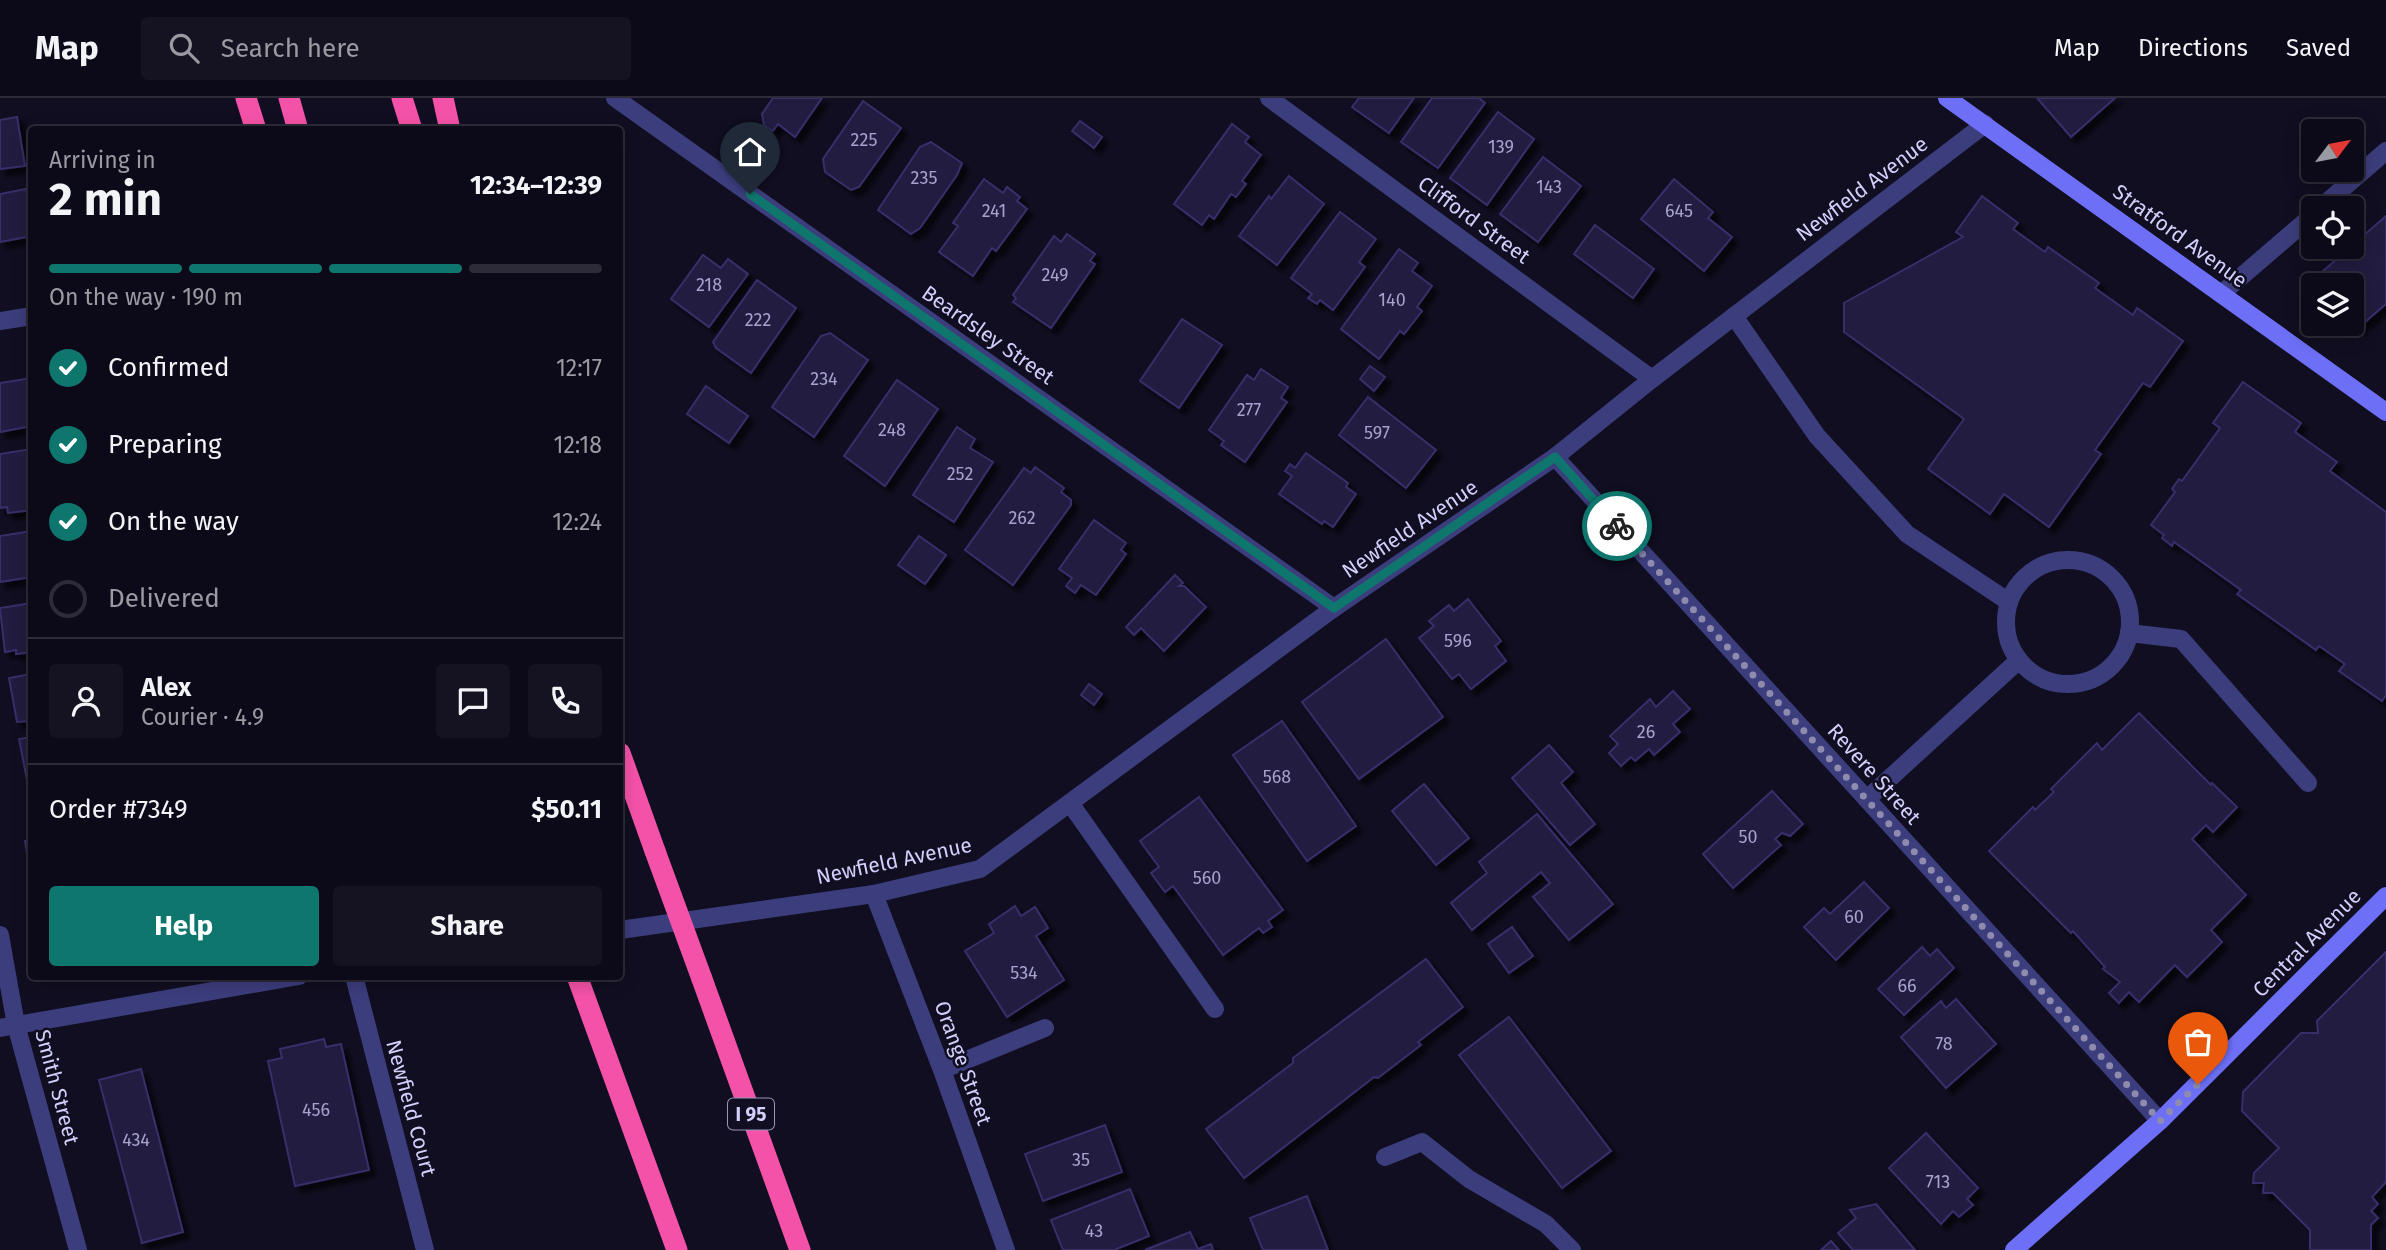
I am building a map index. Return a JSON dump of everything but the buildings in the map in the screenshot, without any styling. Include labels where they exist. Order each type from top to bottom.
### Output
[{"type":"highway","points":[[246,98],[255,126]]},
{"type":"highway","points":[[289,98],[297,126]]},
{"type":"highway","points":[[402,98],[411,126]]},
{"type":"highway","points":[[443,98],[449,126]]},
{"type":"highway","name":"I 95","points":[[623,760],[800,1250]]},
{"type":"highway","points":[[578,980],[677,1250]]},
{"type":"main road","name":"Stratford Avenue","points":[[1947,98],[2386,412]]},
{"type":"main road","name":"Central Avenue","points":[[2014,1250],[2160,1121],[2386,896]]},
{"type":"street","name":"Beardsley Street","points":[[615,98],[1334,608]]},
{"type":"street","name":"Clifford Street","points":[[1269,98],[1652,379]]},
{"type":"street","name":"Newfield Avenue","points":[[623,930],[874,894],[980,869],[1334,608],[1555,457],[1652,379],[1984,124]]},
{"type":"street","points":[[2334,196],[2386,151]]},
{"type":"street","points":[[2221,293],[2301,225]]},
{"type":"street","points":[[1734,316],[1817,436],[1907,534],[2009,602]]},
{"type":"street","points":[[0,321],[28,317]]},
{"type":"street","name":"Revere Street","points":[[1555,457],[2160,1121]]},
{"type":"street","points":[[2053,561],[2084,562],[2094,565],[2111,577],[2123,594],[2130,613],[2129,633],[2122,652],[2110,668],[2093,679],[2073,684],[2052,682],[2034,674],[2019,660],[2009,642],[2006,622],[2009,602],[2019,583],[2034,570],[2053,561]]},
{"type":"street","points":[[2129,633],[2181,639],[2308,783]]},
{"type":"street","points":[[1867,799],[2019,660]]},
{"type":"street","points":[[1070,803],[1215,1009]]},
{"type":"street","name":"Orange Street","points":[[874,894],[942,1070],[1006,1250]]},
{"type":"street","name":"Smith Street","points":[[0,935],[8,1027],[78,1250]]},
{"type":"street","points":[[8,1027],[276,980]]},
{"type":"street","name":"Newfield Court","points":[[355,980],[425,1250]]},
{"type":"street","points":[[942,1070],[1045,1028]]},
{"type":"street","points":[[1385,1157],[1422,1142],[1469,1179],[1546,1224],[1572,1250]]},
{"type":"way so far","points":[[1617,526],[2160,1121],[2198,1084]]},
{"type":"route","points":[[750,194],[1334,608],[1555,457],[1617,526]]}]
